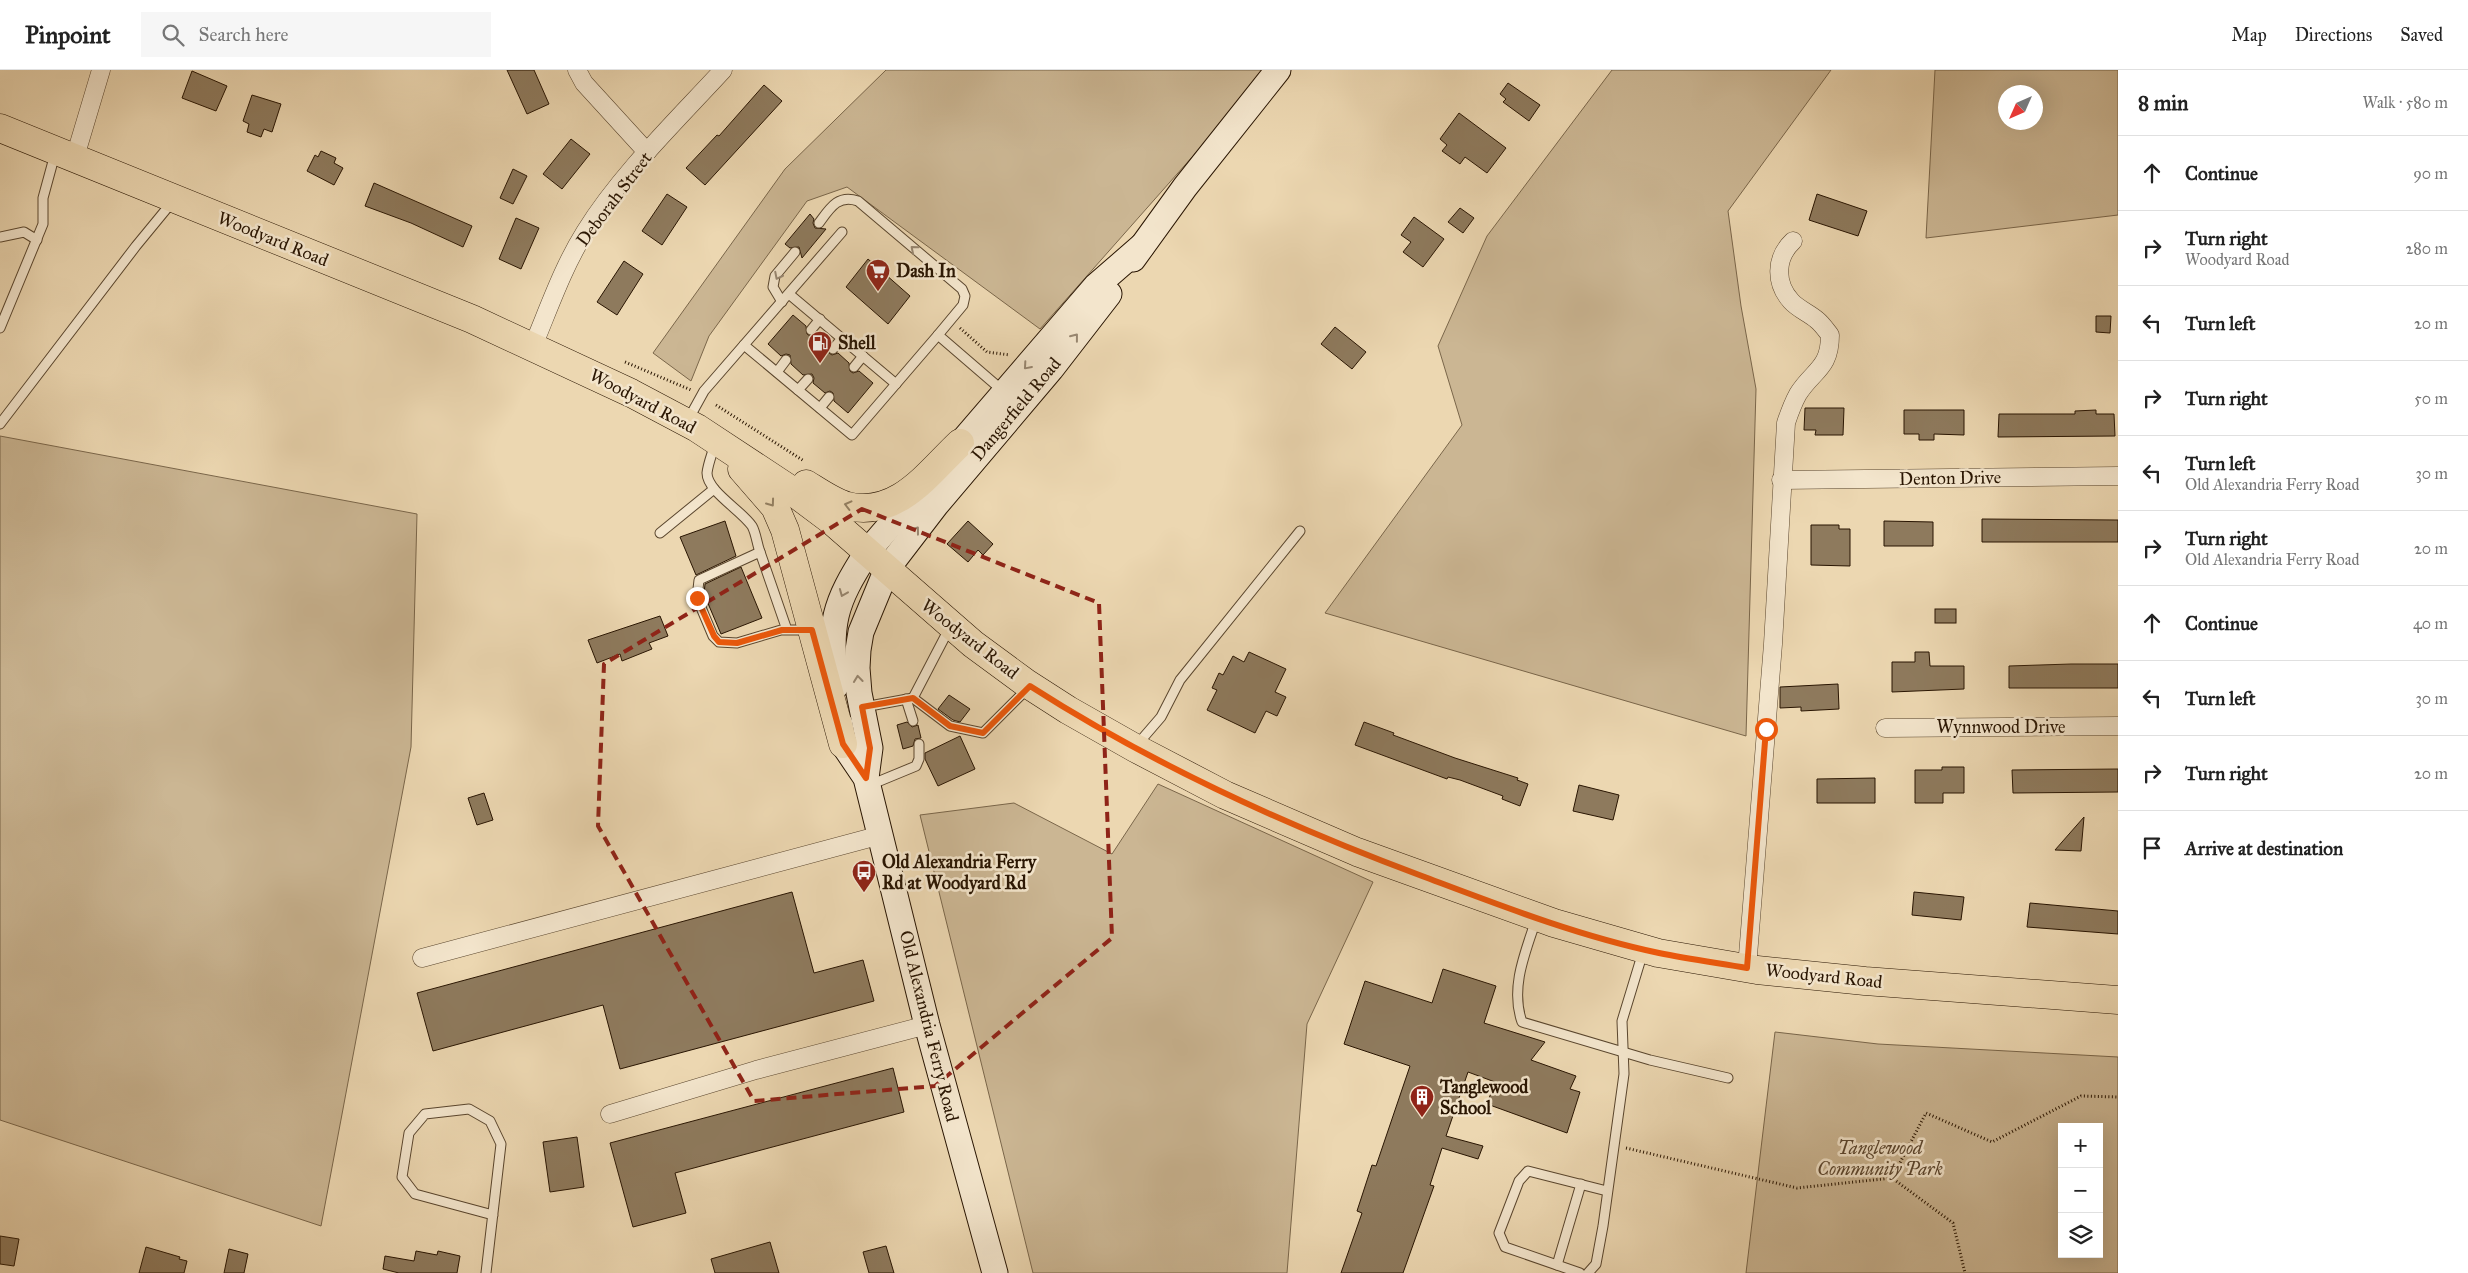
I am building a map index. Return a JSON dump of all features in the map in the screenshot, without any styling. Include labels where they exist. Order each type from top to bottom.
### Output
[{"type":"main road","name":"Woodyard Road","points":[[0,128],[66,153],[472,319],[631,393],[687,423],[788,488],[832,521],[951,625],[1030,686],[1135,748],[1225,796],[1293,826],[1357,852],[1537,918],[1644,949],[1747,968],[1874,981],[2118,1000]]},
{"type":"main road","points":[[716,441],[796,478],[846,506],[864,508],[895,501],[910,492],[960,443]]},
{"type":"main road","points":[[716,441],[775,507],[785,530],[796,566],[799,630],[843,744]]},
{"type":"street","points":[[66,153],[101,70]]},
{"type":"street","points":[[577,70],[590,90],[648,152]]},
{"type":"street","name":"Deborah Street","points":[[533,346],[558,287],[585,231],[648,152],[723,70]]},
{"type":"street","name":"Dangerfield Road","points":[[877,560],[936,505],[1051,369],[1096,311],[1185,187],[1278,70]]},
{"type":"street","points":[[1747,968],[1773,644],[1781,480],[1786,423],[1799,393],[1814,377],[1830,351],[1830,335],[1817,320],[1792,303],[1782,285],[1779,275],[1782,255],[1793,241]]},
{"type":"street","name":"Dangerfield Road","points":[[877,560],[960,443],[1096,286],[1142,246]]},
{"type":"street","name":"Denton Drive","points":[[1781,480],[2118,476]]},
{"type":"street","name":"Old Alexandria Ferry Road","points":[[867,782],[870,748],[857,668],[861,632],[877,560]]},
{"type":"street","name":"Old Alexandria Ferry Road","points":[[877,560],[848,582],[832,627],[832,644],[843,744],[867,782],[927,1024],[995,1273]]},
{"type":"street","name":"Wynnwood Drive","points":[[1885,728],[2118,726]]},
{"type":"street","points":[[422,958],[881,835]]},
{"type":"street","points":[[610,1114],[756,1070],[927,1024]]},
{"type":"lane","points":[[0,328],[37,240],[42,224],[43,198],[66,153]]},
{"type":"lane","points":[[744,345],[852,435],[963,305],[965,296],[962,289],[858,201],[848,197],[840,200],[833,205],[819,223]]},
{"type":"lane","points":[[0,424],[120,266],[175,199]]},
{"type":"lane","points":[[0,237],[24,232],[37,240]]},
{"type":"lane","points":[[687,423],[704,391],[842,232]]},
{"type":"lane","points":[[782,302],[774,287],[775,276],[795,252]]},
{"type":"lane","points":[[789,294],[896,384]]},
{"type":"lane","points":[[811,330],[820,319]]},
{"type":"lane","points":[[938,335],[1004,392]]},
{"type":"lane","points":[[833,349],[842,338]]},
{"type":"lane","points":[[854,367],[864,356]]},
{"type":"lane","points":[[777,372],[786,360]]},
{"type":"lane","points":[[798,390],[808,379]]},
{"type":"lane","points":[[820,408],[829,397]]},
{"type":"lane","points":[[716,441],[707,473],[714,489],[740,512],[753,528],[760,552],[799,630],[737,643],[719,642],[714,636],[697,598],[699,580],[760,552]]},
{"type":"lane","points":[[660,533],[714,489]]},
{"type":"lane","points":[[1135,748],[1161,717],[1180,680],[1300,531]]},
{"type":"lane","points":[[913,721],[910,698],[941,649],[951,625]]},
{"type":"lane","points":[[862,707],[910,698],[950,726],[983,733],[1030,686]]},
{"type":"lane","points":[[867,782],[916,766],[919,759],[919,744]]},
{"type":"lane","points":[[1537,918],[1521,964],[1516,1005],[1522,1022],[1623,1052],[1728,1078]]},
{"type":"lane","points":[[1588,1273],[1596,1264],[1624,1074],[1622,1021],[1644,949]]},
{"type":"lane","points":[[486,1273],[494,1215],[501,1144],[490,1121],[469,1109],[425,1114],[409,1133],[402,1177],[415,1194],[494,1215]]},
{"type":"lane","points":[[1580,1273],[1505,1247],[1499,1233],[1519,1181],[1528,1171],[1607,1191]]},
{"type":"lane","points":[[1557,1265],[1581,1184]]},
{"type":"path","points":[[958,326],[988,352],[1010,355]]},
{"type":"path","points":[[625,362],[691,390]]},
{"type":"path","points":[[1892,1178],[1926,1113],[1992,1142],[2081,1096],[2118,1096]]},
{"type":"path","points":[[1614,1146],[1797,1188],[1892,1178],[1953,1223],[1966,1273]]},
{"type":"highlighted area","points":[[862,509],[1099,603],[1112,938],[935,1086],[754,1101],[598,826],[604,664]]},
{"type":"green space","points":[[886,70],[1269,70],[1040,329],[847,187],[807,201],[709,336],[691,381],[653,353],[785,169]]},
{"type":"green space","points":[[1612,70],[1831,70],[1728,211],[1741,306],[1756,389],[1746,736],[1325,613],[1462,425],[1438,346],[1487,236]]},
{"type":"green space","points":[[1935,70],[2118,70],[2118,215],[1926,238]]},
{"type":"green space","points":[[0,436],[417,514],[411,747],[321,1226],[0,1120]]},
{"type":"green space","points":[[1158,784],[1373,882],[1307,1024],[1287,1273],[1033,1273],[920,815],[1014,803],[1112,854]]},
{"type":"green space","name":"Tanglewood Community Park","points":[[1775,1032],[1878,1044],[2118,1057],[2118,1273],[1746,1273]]},
{"type":"building","points":[[507,70],[534,70],[549,104],[527,114]]},
{"type":"building","points":[[192,71],[227,86],[216,111],[182,98]]},
{"type":"building","points":[[1508,83],[1540,105],[1529,121],[1503,102],[1506,99],[1500,94]]},
{"type":"building","points":[[764,85],[782,101],[705,185],[686,168],[717,135],[719,136]]},
{"type":"building","points":[[252,95],[281,104],[272,132],[264,129],[261,137],[247,132],[249,124],[243,121]]},
{"type":"building","points":[[1459,113],[1506,148],[1487,173],[1465,157],[1460,164],[1442,151],[1447,145],[1440,139]]},
{"type":"building","points":[[571,139],[590,154],[562,189],[543,174]]},
{"type":"building","points":[[321,151],[336,158],[334,163],[343,168],[334,185],[307,171],[315,155],[318,157]]},
{"type":"building","points":[[513,169],[527,176],[513,204],[500,198]]},
{"type":"building","points":[[374,183],[472,226],[463,247],[411,223],[365,206]]},
{"type":"building","points":[[667,194],[687,207],[662,245],[642,231]]},
{"type":"building","points":[[1817,194],[1867,211],[1858,236],[1809,220]]},
{"type":"building","points":[[1460,208],[1474,218],[1463,233],[1448,222]]},
{"type":"building","points":[[810,214],[814,219],[815,228],[826,229],[802,258],[799,247],[790,248],[785,244]]},
{"type":"building","points":[[1414,217],[1444,239],[1423,267],[1403,252],[1411,242],[1401,235]]},
{"type":"building","points":[[516,218],[539,228],[521,269],[499,259]]},
{"type":"building","name":"Dash In","points":[[868,259],[910,296],[888,324],[846,287]]},
{"type":"building","points":[[624,261],[643,274],[617,315],[597,302]]},
{"type":"building","name":"Shell","points":[[793,315],[806,326],[807,334],[810,336],[816,334],[828,345],[829,353],[832,355],[838,353],[849,363],[850,371],[853,373],[859,371],[873,383],[848,413],[834,401],[833,393],[830,391],[825,393],[813,383],[814,378],[812,374],[803,375],[791,364],[790,355],[781,356],[768,344]]},
{"type":"building","points":[[2096,316],[2111,316],[2110,333],[2096,332]]},
{"type":"building","points":[[1335,327],[1366,352],[1352,369],[1321,344]]},
{"type":"building","points":[[1805,408],[1844,408],[1843,435],[1815,435],[1816,430],[1804,430]]},
{"type":"building","points":[[1904,410],[1964,410],[1964,435],[1934,434],[1934,440],[1919,440],[1919,434],[1904,434]]},
{"type":"building","points":[[2096,410],[2096,414],[2114,414],[2115,436],[1998,437],[1999,414],[2075,414],[2075,411]]},
{"type":"building","points":[[1982,519],[2118,520],[2118,542],[1982,542]]},
{"type":"building","points":[[725,521],[736,556],[696,575],[680,537]]},
{"type":"building","points":[[968,521],[993,544],[983,555],[978,550],[968,562],[947,544]]},
{"type":"building","points":[[1884,521],[1933,522],[1933,546],[1884,546]]},
{"type":"building","points":[[1811,525],[1839,525],[1839,529],[1850,529],[1850,566],[1811,565]]},
{"type":"building","points":[[741,567],[762,618],[721,634],[704,594],[705,584]]},
{"type":"building","points":[[1935,609],[1956,609],[1956,623],[1935,623]]},
{"type":"building","points":[[660,616],[668,636],[649,643],[652,649],[622,661],[620,654],[597,663],[588,640]]},
{"type":"building","points":[[1249,652],[1286,669],[1275,692],[1286,697],[1277,716],[1266,711],[1255,733],[1207,710],[1217,690],[1212,688],[1219,673],[1223,675],[1233,656],[1244,662]]},
{"type":"building","points":[[1915,652],[1929,652],[1930,666],[1964,666],[1964,689],[1892,692],[1892,662],[1915,662]]},
{"type":"building","points":[[2118,664],[2118,688],[2009,688],[2009,666]]},
{"type":"building","points":[[1838,684],[1839,709],[1801,711],[1801,707],[1780,708],[1780,687]]},
{"type":"building","points":[[949,695],[970,709],[960,722],[953,720],[938,709]]},
{"type":"building","points":[[907,722],[912,727],[918,725],[921,738],[915,739],[913,746],[903,749],[897,725]]},
{"type":"building","points":[[1364,722],[1455,758],[1518,778],[1517,780],[1528,784],[1520,806],[1502,799],[1503,796],[1460,780],[1448,777],[1447,779],[1355,745]]},
{"type":"building","points":[[960,736],[975,769],[938,786],[925,759],[925,753]]},
{"type":"building","points":[[1942,767],[1964,767],[1964,793],[1943,793],[1943,803],[1915,803],[1915,770],[1942,770]]},
{"type":"building","points":[[2118,769],[2118,792],[2013,793],[2012,770]]},
{"type":"building","points":[[1875,778],[1875,803],[1817,803],[1817,779]]},
{"type":"building","points":[[1579,785],[1619,795],[1613,820],[1573,811]]},
{"type":"building","points":[[484,793],[493,820],[477,825],[468,798]]},
{"type":"building","points":[[2084,817],[2081,851],[2055,850]]},
{"type":"building","points":[[792,892],[814,973],[863,960],[874,1001],[620,1069],[603,1005],[433,1051],[417,993]]},
{"type":"building","points":[[1914,892],[1964,897],[1961,920],[1912,915]]},
{"type":"building","points":[[2030,903],[2118,911],[2118,934],[2027,927]]},
{"type":"building","name":"Tanglewood School","points":[[1443,969],[1496,986],[1484,1023],[1545,1042],[1531,1060],[1576,1076],[1570,1089],[1580,1092],[1567,1133],[1487,1104],[1495,1082],[1468,1072],[1446,1136],[1483,1146],[1478,1159],[1442,1148],[1430,1185],[1434,1186],[1403,1273],[1341,1273],[1362,1213],[1357,1211],[1372,1165],[1376,1166],[1410,1066],[1344,1044],[1365,981],[1432,1003]]},
{"type":"building","points":[[893,1068],[904,1112],[675,1173],[686,1213],[633,1227],[610,1143]]},
{"type":"building","points":[[577,1137],[584,1187],[550,1192],[543,1142]]},
{"type":"building","points":[[0,1236],[19,1239],[14,1266],[0,1264]]},
{"type":"building","points":[[770,1242],[779,1273],[715,1273],[711,1259]]},
{"type":"building","points":[[886,1246],[894,1273],[869,1273],[863,1252]]},
{"type":"building","points":[[146,1247],[180,1257],[179,1259],[187,1261],[184,1273],[139,1273]]},
{"type":"building","points":[[229,1249],[248,1254],[244,1273],[224,1273]]},
{"type":"building","points":[[416,1251],[437,1255],[438,1251],[460,1256],[457,1273],[399,1273],[383,1269],[385,1256],[414,1261]]},
{"type":"place","name":"Dash In","points":[[878,292]]},
{"type":"place","name":"Shell","points":[[820,364]]},
{"type":"place","name":"Old Alexandria Ferry Rd at Woodyard Rd","points":[[864,893]]},
{"type":"place","name":"Tanglewood School","points":[[1422,1118]]},
{"type":"route","points":[[697,598],[714,636],[719,642],[737,643],[782,630],[812,630],[843,744],[866,778],[870,748],[862,707],[913,698],[950,726],[983,733],[1030,686],[1114,737],[1225,796],[1357,852],[1554,923],[1623,944],[1658,953],[1747,968],[1766,729]]}]
